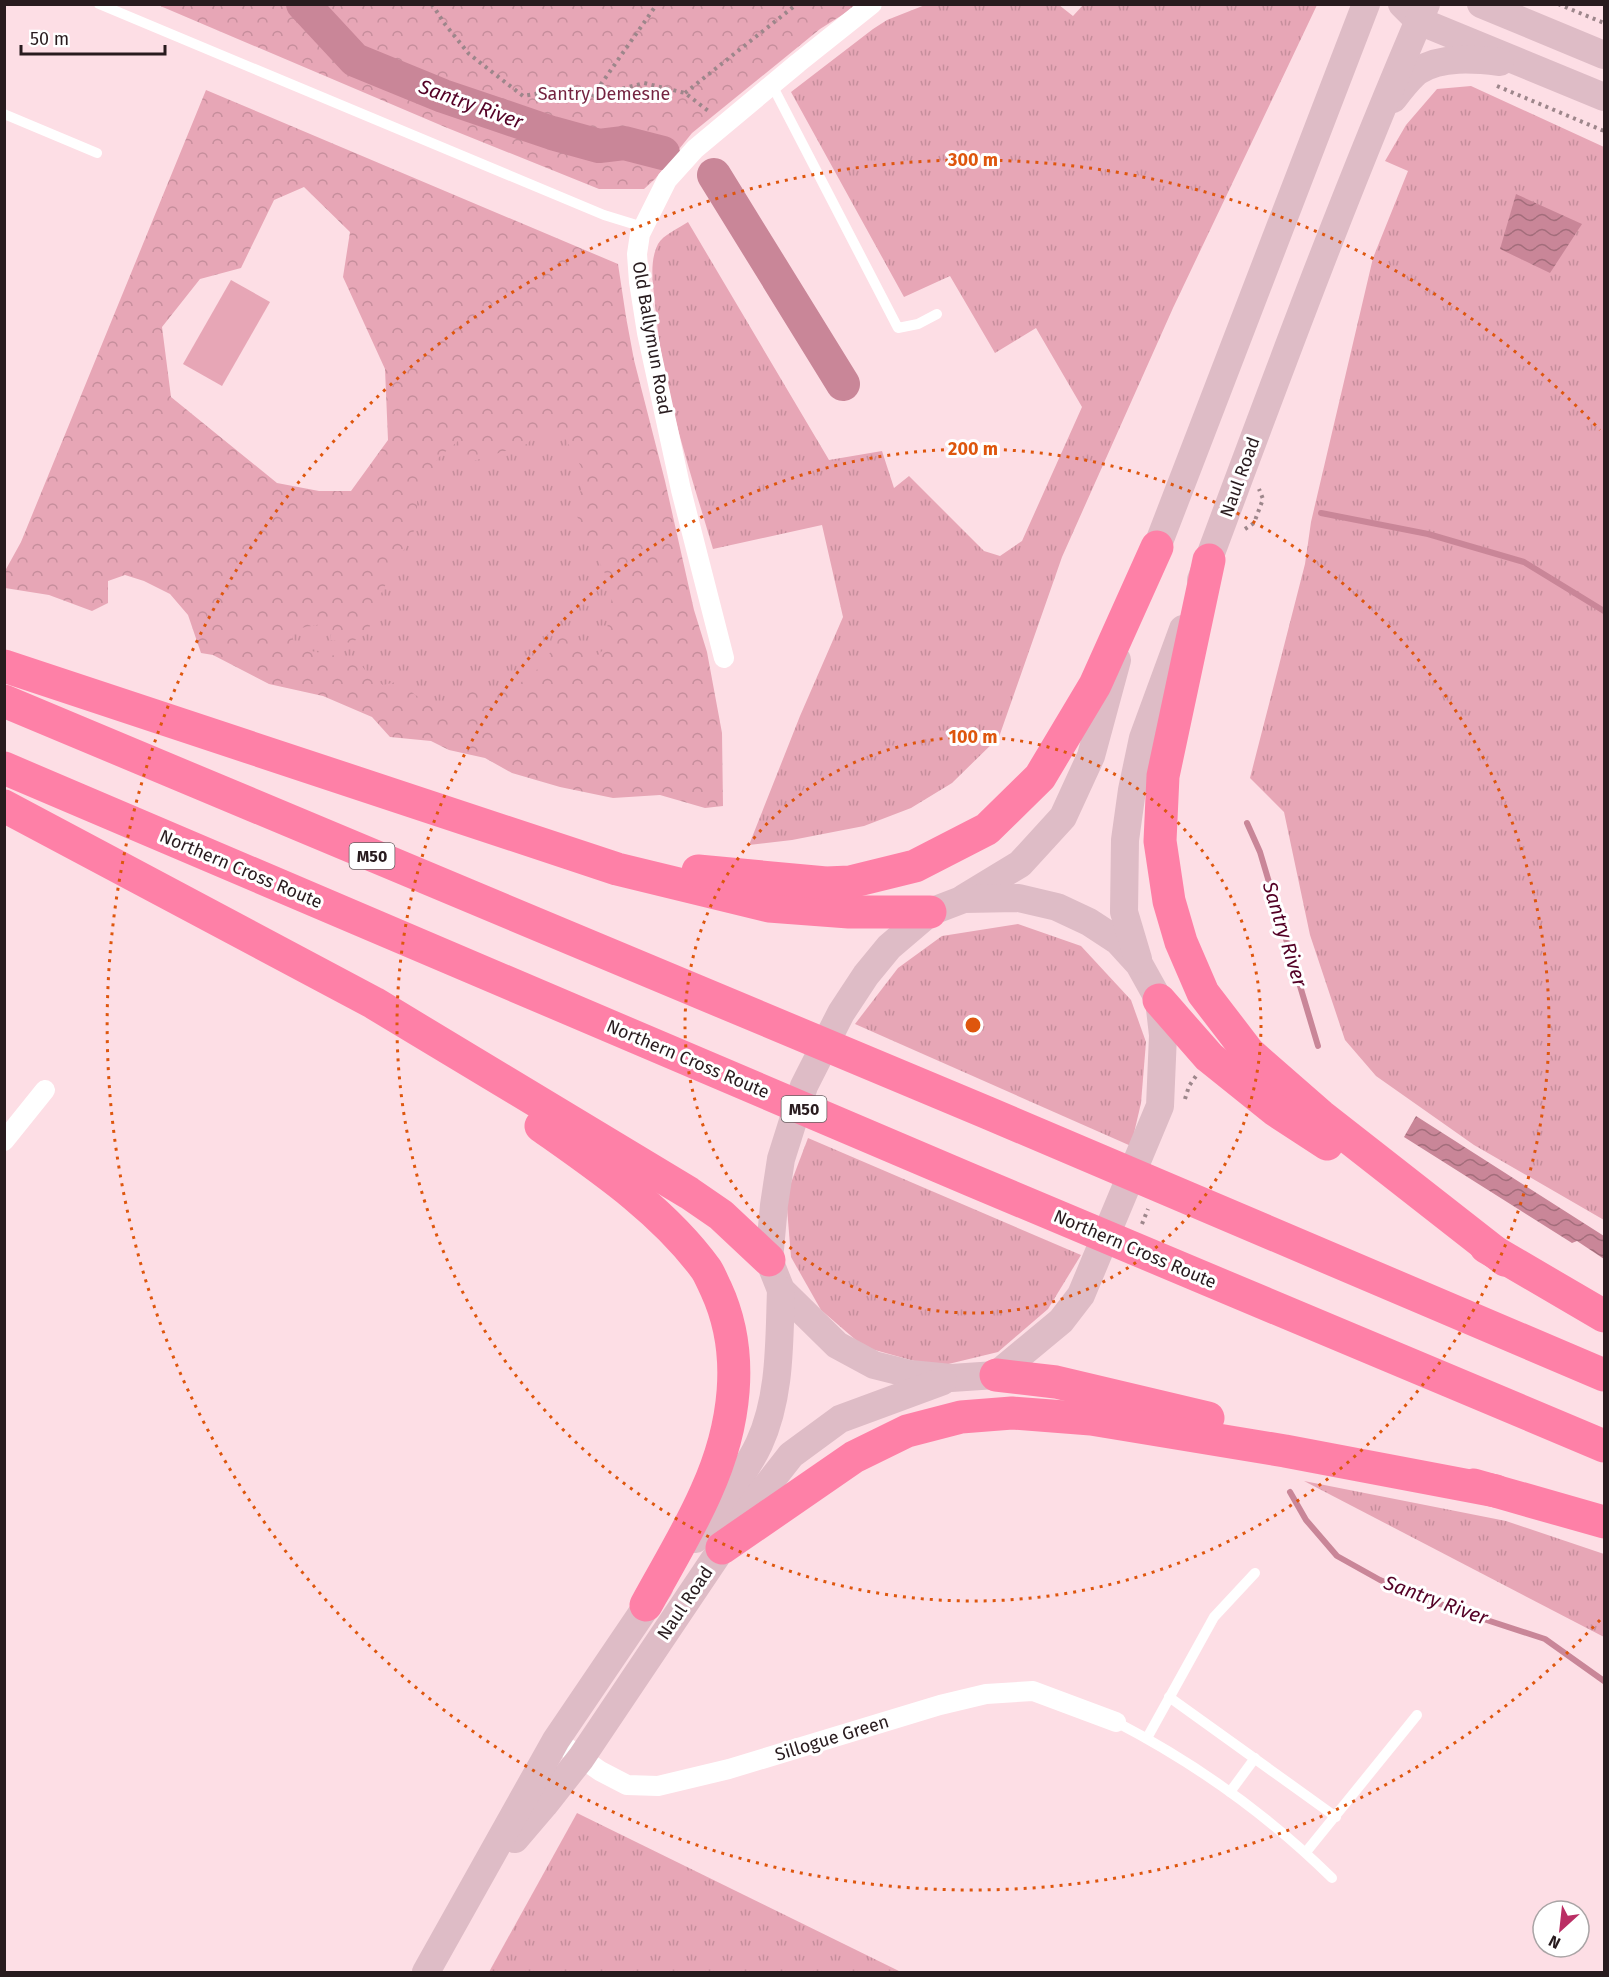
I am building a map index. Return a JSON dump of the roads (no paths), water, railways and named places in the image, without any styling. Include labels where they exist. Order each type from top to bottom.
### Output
[{"type":"highway","points":[[489,827],[619,858],[677,869],[813,882],[850,882],[915,866],[987,829],[1040,777],[1095,686],[1157,547]]},
{"type":"highway","points":[[1209,560],[1163,776],[1160,841],[1169,901],[1181,942],[1203,993],[1249,1053],[1321,1116],[1505,1260]]},
{"type":"highway","points":[[4,666],[616,869],[769,906],[849,912],[930,912]]},
{"type":"highway","name":"M50","points":[[4,701],[988,1113],[1605,1375]]},
{"type":"highway","name":"Northern Cross Route","points":[[4,768],[971,1180],[1605,1446]]},
{"type":"highway","points":[[4,806],[374,1003],[689,1193],[721,1215],[770,1260]]},
{"type":"highway","points":[[1159,1000],[1209,1057],[1275,1110],[1505,1260],[1605,1316]]},
{"type":"highway","points":[[374,1003],[636,1197],[676,1235],[707,1270],[723,1304],[734,1348],[734,1402],[720,1456],[706,1493],[646,1605]]},
{"type":"highway","points":[[996,1375],[1062,1383],[1288,1436],[1605,1522]]},
{"type":"highway","points":[[722,1548],[854,1457],[907,1431],[961,1417],[1002,1413],[1091,1419],[1285,1451],[1496,1491]]},
{"type":"main road","points":[[964,899],[1019,898],[1057,907],[1089,922],[1118,941],[1139,964],[1159,1000],[1172,1106],[1081,1295],[1061,1321],[996,1375],[951,1378],[910,1374],[874,1365],[837,1345],[781,1290],[770,1260],[774,1205],[781,1159],[804,1086],[841,1013],[866,975],[889,947],[930,912],[964,899],[1020,864],[1063,817],[1091,756],[1118,659],[1157,547],[1366,4]]},
{"type":"main road","points":[[1481,4],[1605,56]]},
{"type":"main road","points":[[1513,4],[1535,27]]},
{"type":"main road","points":[[1416,10],[1526,65],[1605,98]]},
{"type":"main road","name":"Naul Road","points":[[1139,964],[1124,912],[1125,840],[1143,738],[1306,301],[1378,117],[1416,10]]},
{"type":"main road","points":[[1378,117],[1397,92],[1418,71],[1436,64],[1470,59],[1526,65]]},
{"type":"main road","name":"Naul Road","points":[[426,1972],[556,1740],[646,1605],[691,1545],[758,1446],[767,1423],[777,1377],[781,1290]]},
{"type":"main road","name":"Naul Road","points":[[470,1893],[581,1758],[722,1548],[791,1455],[840,1419],[951,1378]]},
{"type":"street","name":"Old Ballymun Road","points":[[724,658],[681,490],[647,333],[637,254],[640,234],[660,192],[674,171],[695,149],[872,4]]},
{"type":"street","points":[[4,1141],[45,1090]]},
{"type":"street","name":"Sillogue Green","points":[[556,1740],[581,1758],[627,1785],[658,1786],[729,1769],[940,1705],[986,1694],[1033,1691],[1116,1722]]},
{"type":"lane","points":[[99,4],[604,215],[643,227]]},
{"type":"lane","points":[[772,86],[898,328],[918,324],[937,314]]},
{"type":"lane","points":[[4,114],[97,153]]},
{"type":"lane","points":[[1147,1738],[1214,1617],[1255,1573]]},
{"type":"lane","points":[[1169,1697],[1335,1817]]},
{"type":"lane","points":[[1306,1852],[1417,1715]]},
{"type":"lane","points":[[1116,1722],[1147,1738],[1230,1792],[1306,1852],[1332,1878]]},
{"type":"lane","points":[[1230,1792],[1255,1758]]},
{"type":"water","points":[[1516,194],[1582,224],[1550,273],[1500,249]]},
{"type":"water","points":[[1416,1116],[1604,1236],[1604,1259],[1577,1241],[1572,1243],[1404,1137]]},
{"type":"waterway","name":"Santry River","points":[[303,4],[355,60],[443,96],[552,133],[599,146],[624,143],[663,153]]},
{"type":"waterway","name":"Santry River","points":[[714,175],[843,384]]},
{"type":"waterway","points":[[1321,513],[1428,534],[1524,562],[1604,611]]},
{"type":"waterway","name":"Santry River","points":[[1247,823],[1260,852],[1318,1046]]},
{"type":"waterway","name":"Santry River","points":[[1290,1492],[1306,1520],[1337,1556],[1380,1580],[1453,1609],[1545,1639],[1604,1681]]},
{"type":"park label","name":"Santry Demesne","points":[[604,94]]}]
